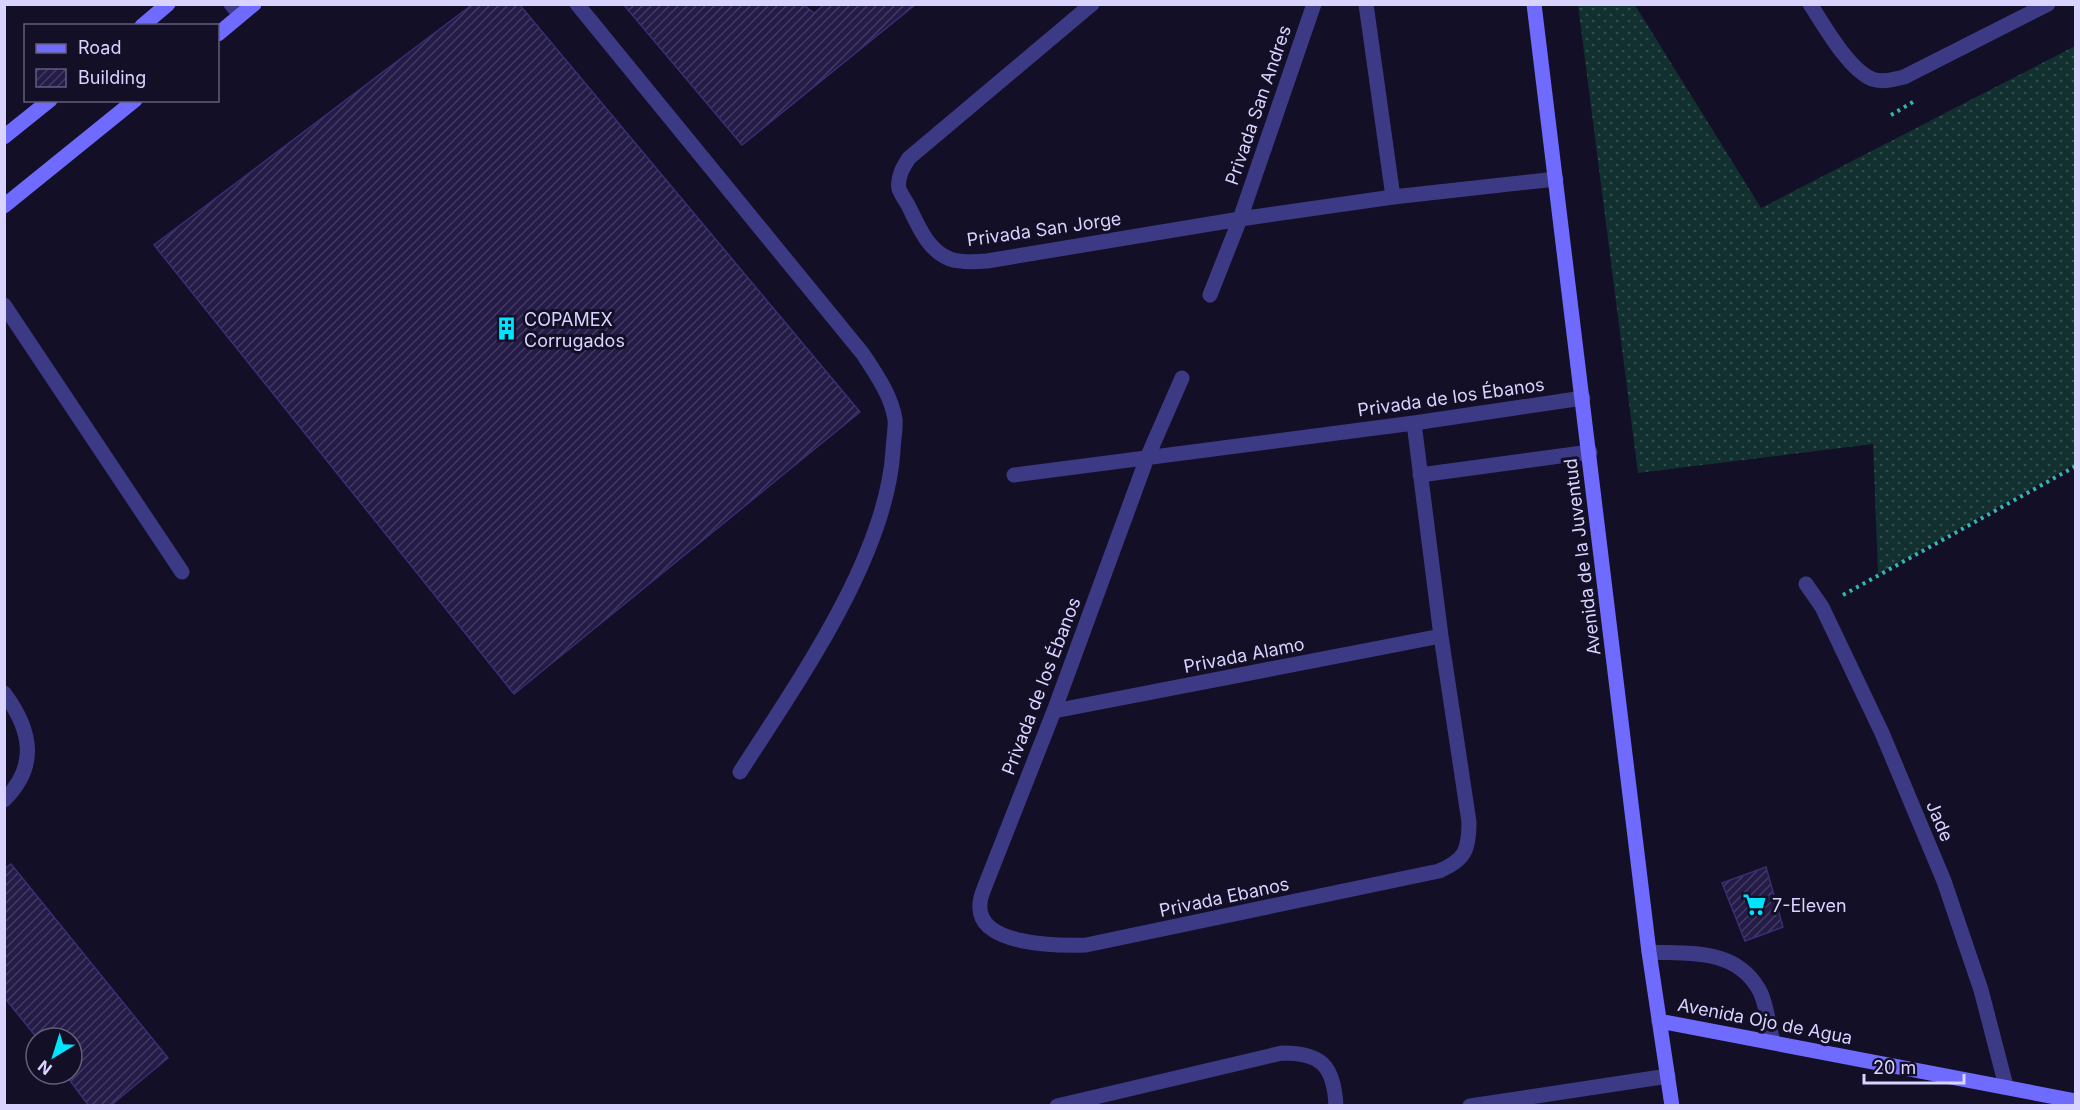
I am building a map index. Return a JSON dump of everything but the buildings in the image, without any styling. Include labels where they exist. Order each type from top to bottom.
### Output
[{"type":"street","points":[[144,24],[168,4]]},
{"type":"street","points":[[219,33],[236,10],[254,4]]},
{"type":"street","points":[[577,4],[863,354],[883,385],[895,420],[892,469],[879,518],[849,592],[798,682],[740,772]]},
{"type":"street","name":"Privada San Jorge","points":[[1092,4],[909,159],[902,168],[899,189],[925,239],[951,259],[968,262],[987,261],[1240,219],[1393,197],[1556,179]]},
{"type":"street","name":"Privada San Andres","points":[[1240,219],[1314,4]]},
{"type":"street","points":[[1366,4],[1393,197]]},
{"type":"street","name":"Avenida de la Juventud","points":[[1534,4],[1649,952],[1672,1106]]},
{"type":"street","points":[[1810,4],[1857,68],[1872,78],[1888,81],[1904,77],[2048,4]]},
{"type":"street","points":[[4,137],[48,102]]},
{"type":"street","points":[[4,206],[133,102]]},
{"type":"street","points":[[1210,295],[1240,219]]},
{"type":"street","points":[[4,305],[182,572]]},
{"type":"street","name":"Privada de los Ébanos","points":[[988,927],[982,917],[979,904],[985,886],[1054,711],[1147,458],[1182,378]]},
{"type":"street","name":"Privada de los Ébanos","points":[[1014,475],[1414,423],[1583,398]]},
{"type":"street","points":[[1414,423],[1441,636]]},
{"type":"street","points":[[1420,475],[1590,452]]},
{"type":"street","name":"Jade","points":[[1806,584],[1822,607],[1882,733],[1944,881],[1981,990],[2006,1086]]},
{"type":"street","name":"Privada Alamo","points":[[1054,711],[1441,636]]},
{"type":"street","name":"Privada Ebanos","points":[[988,927],[1000,934],[1026,942],[1053,946],[1086,945],[1438,871],[1452,865],[1464,855],[1469,841],[1469,822],[1441,636]]},
{"type":"street","points":[[4,693],[15,708],[26,731],[29,749],[25,767],[18,782],[4,800]]},
{"type":"street","points":[[1649,952],[1712,956],[1724,958],[1736,965],[1759,989],[1773,1041]]},
{"type":"street","name":"Avenida Ojo de Agua","points":[[1659,1021],[1773,1041],[2076,1101]]},
{"type":"street","points":[[1057,1106],[1282,1053],[1302,1053],[1325,1065],[1332,1077],[1336,1106]]},
{"type":"street","points":[[1470,1106],[1668,1076]]},
{"type":"path","points":[[1822,607],[2076,466]]},
{"type":"green space","points":[[1578,5],[1635,5],[1761,208],[2075,46],[2075,464],[1878,574],[1873,444],[1638,473]]},
{"type":"place","name":"COPAMEX Corrugados","points":[[506,329]]},
{"type":"place","name":"7-Eleven","points":[[1754,905]]}]
